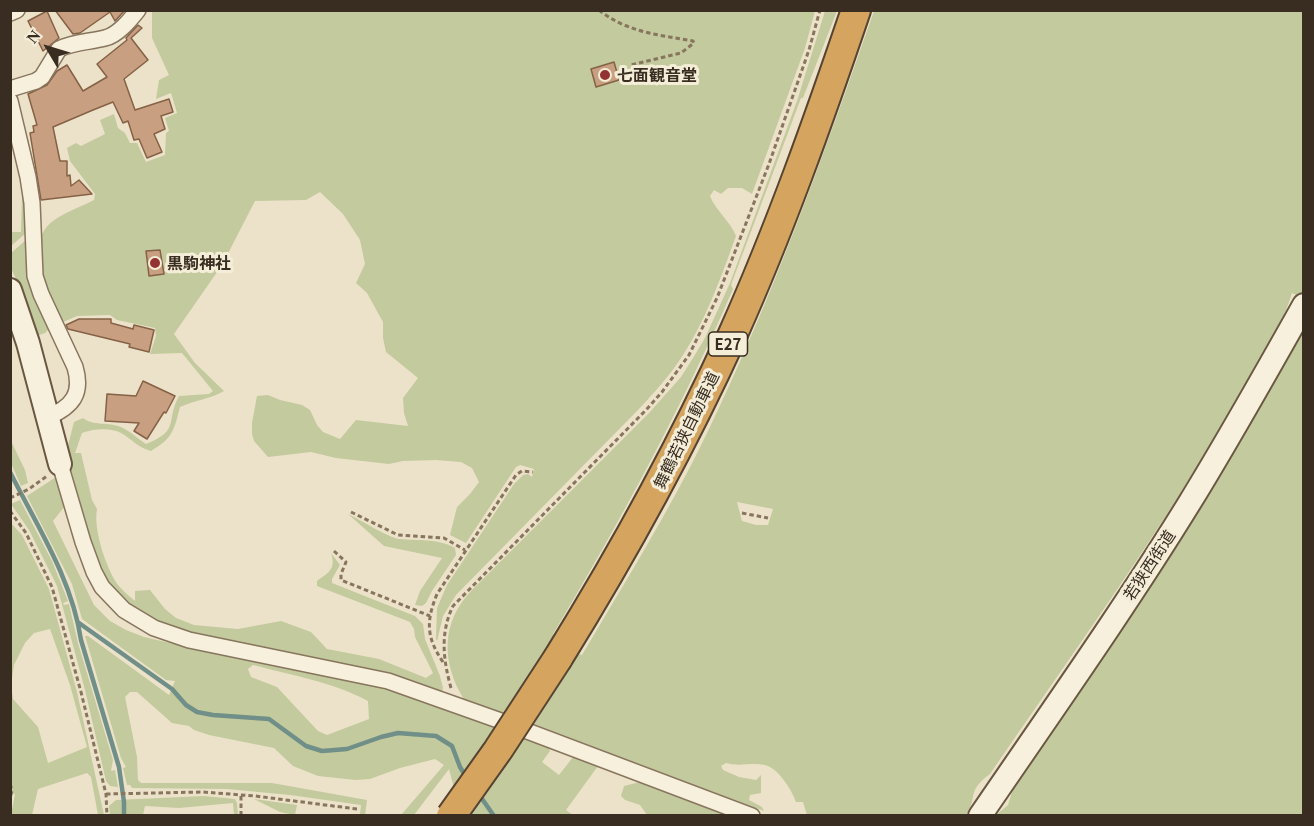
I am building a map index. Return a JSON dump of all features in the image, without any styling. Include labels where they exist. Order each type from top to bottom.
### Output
[{"type":"highway","name":"舞鶴若狭自動車道","points":[[451,816],[498,750],[558,658],[624,549],[656,490],[734,332],[788,196],[856,10]]},
{"type":"street","points":[[10,13],[17,10]]},
{"type":"street","points":[[10,89],[42,77],[59,49],[80,42],[106,38],[128,22],[138,10]]},
{"type":"street","points":[[10,101],[32,202],[35,276],[79,380],[72,403],[64,411],[48,417]]},
{"type":"street","points":[[10,290],[22,323],[60,464],[94,572],[112,599],[138,620],[189,640],[388,681],[752,816]]},
{"type":"street","name":"若狭西街道","points":[[980,816],[1143,576],[1190,502],[1304,305]]},
{"type":"path","points":[[599,10],[619,23],[640,32],[694,43],[681,53],[631,65]]},
{"type":"path","points":[[453,704],[453,694],[444,663],[445,628],[453,606],[646,410],[689,355],[717,298],[769,164],[820,10]]},
{"type":"path","points":[[444,663],[434,649],[430,638],[429,616],[437,594],[516,475],[522,471],[533,472]]},
{"type":"path","points":[[11,498],[29,489]]},
{"type":"path","points":[[10,511],[26,533],[52,587],[106,794],[107,816]]},
{"type":"path","points":[[351,512],[398,536],[444,538],[465,550]]},
{"type":"path","points":[[742,513],[768,518]]},
{"type":"path","points":[[334,551],[346,562],[341,580],[429,616]]},
{"type":"path","points":[[10,784],[12,789],[10,800]]},
{"type":"path","points":[[106,794],[203,792],[357,809]]},
{"type":"path","points":[[241,796],[241,816]]},
{"type":"green space","points":[[152,11],[815,11],[805,48],[752,194],[742,188],[728,188],[721,194],[714,190],[710,196],[736,236],[709,306],[683,356],[638,410],[456,595],[443,616],[437,641],[437,608],[447,585],[514,484],[523,475],[528,474],[532,477],[534,469],[520,465],[516,467],[466,543],[450,535],[457,507],[479,482],[472,468],[461,462],[436,460],[403,461],[389,464],[336,458],[311,452],[268,457],[254,441],[252,423],[257,396],[268,395],[302,405],[310,410],[323,432],[340,439],[356,420],[408,426],[403,398],[418,378],[386,352],[383,322],[367,293],[356,283],[365,264],[360,240],[343,214],[320,192],[306,200],[255,201],[222,265],[174,334],[195,363],[224,391],[180,407],[172,433],[151,451],[142,448],[117,431],[102,429],[82,433],[75,453],[81,453],[92,500],[97,509],[97,527],[102,548],[109,569],[118,585],[135,601],[135,591],[150,590],[165,609],[176,618],[194,625],[238,629],[281,621],[311,632],[327,649],[379,659],[426,678],[433,673],[410,622],[317,586],[317,581],[332,566],[331,553],[340,565],[332,583],[415,616],[423,624],[425,639],[440,676],[442,692],[391,674],[191,632],[157,621],[128,605],[106,581],[98,566],[66,453],[74,422],[83,418],[91,422],[121,427],[146,444],[168,430],[179,396],[209,394],[213,391],[182,353],[150,354],[156,336],[155,328],[117,320],[110,315],[77,316],[61,323],[40,270],[39,243],[44,231],[53,221],[94,200],[95,194],[70,161],[67,148],[76,143],[81,146],[105,134],[100,120],[114,114],[118,128],[125,133],[130,143],[137,143],[146,162],[165,155],[166,133],[169,131],[165,118],[177,113],[171,93],[156,99],[159,80],[169,75],[152,38]]},
{"type":"green space","points":[[825,11],[837,11],[803,98],[801,98],[731,285],[733,289],[649,464],[553,634],[554,637],[507,714],[465,701],[451,672],[448,658],[448,643],[454,615],[473,589],[649,413],[681,377],[693,358],[705,338],[730,283],[797,101]]},
{"type":"green space","points":[[874,11],[1303,11],[1303,298],[1292,293],[1286,311],[1260,363],[1193,473],[1137,560],[990,774],[978,785],[966,815],[807,815],[803,802],[796,802],[784,780],[770,767],[760,764],[726,763],[721,766],[723,770],[739,777],[756,780],[761,775],[761,793],[750,795],[749,800],[762,807],[764,811],[534,724],[578,654],[582,655],[631,573],[663,518],[707,433],[776,277],[817,172]],"holes":[[[737,502],[773,509],[768,525],[756,525],[742,521]]]},
{"type":"green space","points":[[25,193],[27,232],[11,246],[11,232],[21,232],[22,194]]},
{"type":"green space","points":[[27,239],[51,327],[45,333],[36,336],[24,297],[11,268],[10,254]]},
{"type":"green space","points":[[1303,330],[1303,815],[995,816],[1008,805],[1013,789],[1194,519]]},
{"type":"green space","points":[[10,439],[25,470],[28,483],[21,486],[11,463]]},
{"type":"green space","points":[[56,477],[65,506],[53,521],[94,605],[110,621],[126,630],[144,637],[192,648],[390,689],[498,727],[454,788],[449,769],[414,815],[401,815],[444,765],[435,759],[370,779],[356,780],[318,776],[293,766],[274,748],[209,735],[189,726],[172,723],[137,692],[130,692],[125,697],[137,757],[138,780],[141,783],[272,783],[367,800],[365,815],[360,814],[361,805],[290,795],[227,789],[132,788],[127,785],[123,768],[126,767],[121,758],[85,636],[169,695],[175,681],[166,680],[82,619],[72,584],[27,496]],"holes":[[[253,665],[355,694],[368,701],[369,719],[327,735],[318,731],[277,687],[251,677],[248,669]]]},
{"type":"green space","points":[[20,500],[52,561],[68,601],[63,603],[64,605],[69,604],[78,643],[113,760],[111,771],[115,770],[118,787],[110,786],[106,781],[85,690],[57,586],[29,530],[11,504]]},
{"type":"green space","points":[[348,514],[394,538],[435,541],[455,548],[456,555],[426,603],[422,606],[415,605],[420,591],[442,558],[384,546]]},
{"type":"green space","points":[[10,522],[22,535],[49,589],[77,692],[104,815],[98,815],[91,777],[87,773],[38,789],[32,815],[11,815],[15,794],[11,794]],"holes":[[[50,629],[70,685],[87,747],[48,763],[38,727],[13,699],[11,685],[14,665],[25,643],[34,633]]]},
{"type":"green space","points":[[525,737],[549,747],[550,751],[542,762],[559,775],[573,757],[598,766],[566,810],[573,815],[469,816]]},
{"type":"green space","points":[[640,782],[730,815],[647,815],[640,805],[625,800],[621,796],[624,786]]},
{"type":"green space","points":[[204,796],[235,799],[238,815],[234,815],[233,803],[179,808],[145,806],[143,815],[110,815],[109,806],[116,800]]},
{"type":"green space","points":[[254,799],[297,805],[295,815],[280,812]]},
{"type":"building","points":[[55,10],[125,10],[115,21],[110,12],[80,33],[73,34]]},
{"type":"building","points":[[47,11],[59,38],[43,51],[28,21]]},
{"type":"building","points":[[138,25],[142,28],[131,38],[148,60],[124,79],[135,110],[169,99],[173,112],[161,116],[165,129],[154,134],[162,152],[147,158],[139,139],[134,140],[128,121],[123,123],[113,102],[53,127],[60,161],[67,161],[67,176],[70,175],[71,186],[79,180],[92,194],[41,200],[30,133],[34,132],[33,126],[37,125],[28,94],[47,85],[57,71],[67,65],[83,91],[107,77],[97,64],[127,40],[126,38]]},
{"type":"building","name":"七面観音堂","points":[[614,62],[619,80],[596,87],[591,69]]},
{"type":"building","name":"黒駒神社","points":[[160,250],[164,274],[149,276],[146,251]]},
{"type":"building","points":[[79,319],[111,319],[111,323],[133,329],[134,325],[154,330],[149,352],[129,347],[130,344],[68,329],[66,325]]},
{"type":"building","points":[[143,381],[175,396],[147,439],[134,431],[139,423],[105,421],[107,394],[136,396]]},
{"type":"waterway","points":[[10,472],[52,553],[70,596],[119,767],[124,816]]},
{"type":"waterway","points":[[79,623],[172,689],[186,705],[197,712],[269,719],[306,746],[322,751],[347,749],[398,733],[436,736],[452,746],[466,777]]},
{"type":"waterway","points":[[478,793],[494,816]]},
{"type":"place","name":"七面観音堂","points":[[605,75]]},
{"type":"place","name":"黒駒神社","points":[[155,263]]}]
